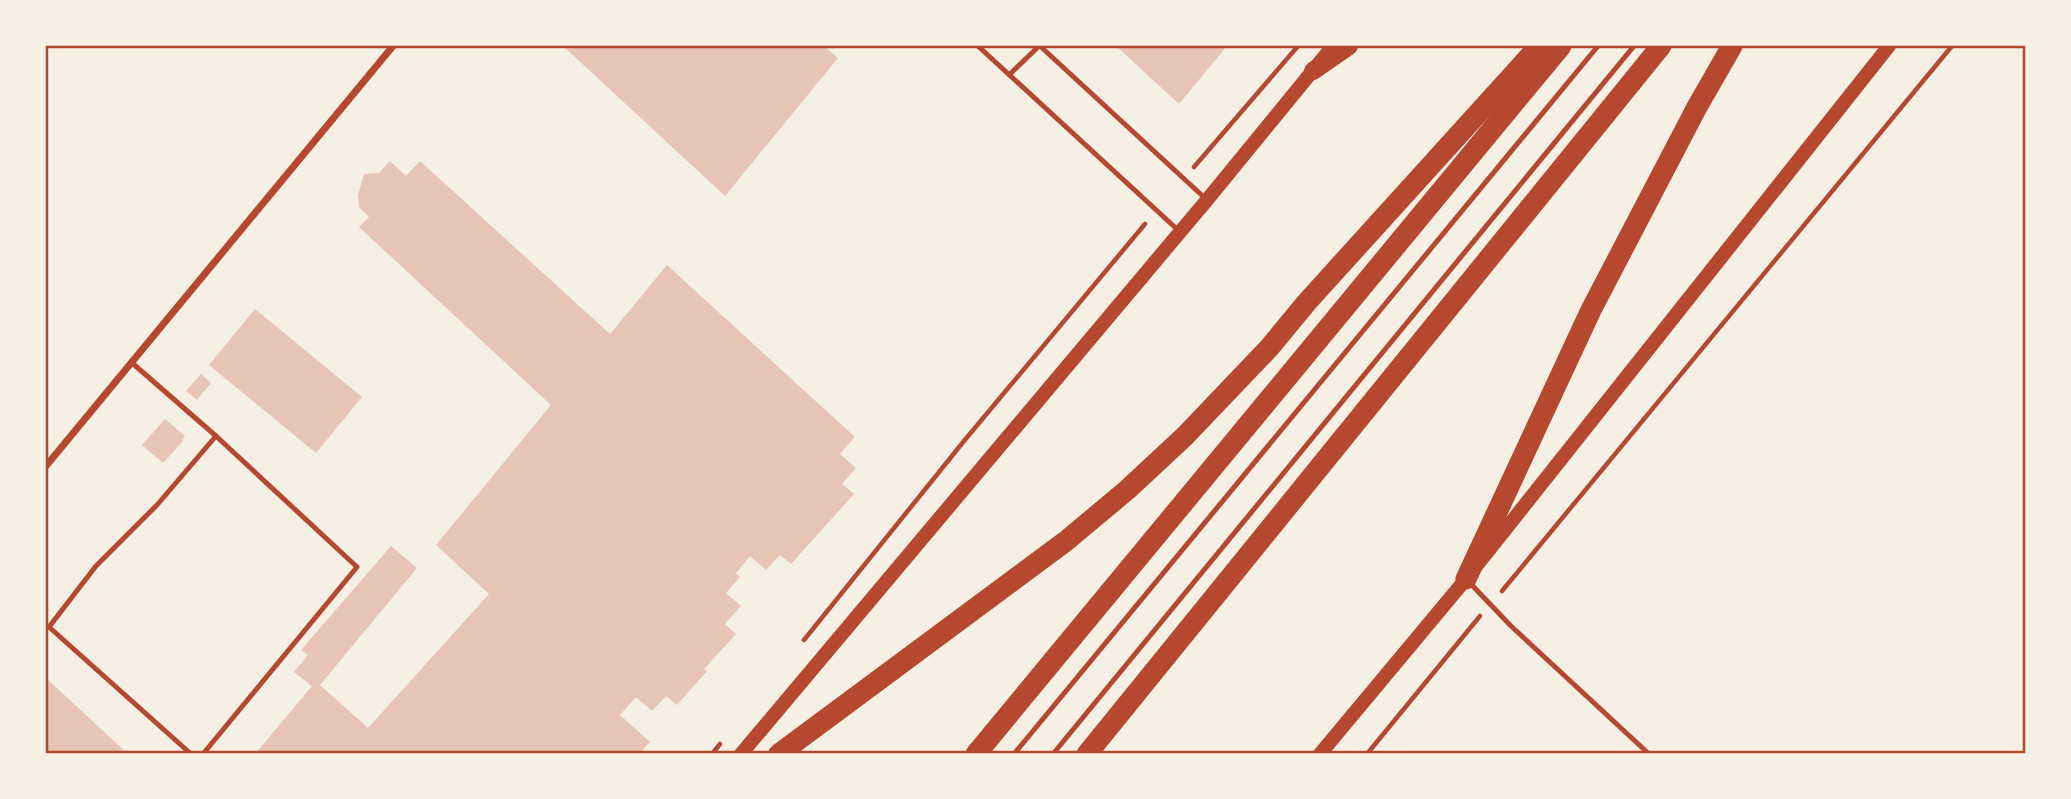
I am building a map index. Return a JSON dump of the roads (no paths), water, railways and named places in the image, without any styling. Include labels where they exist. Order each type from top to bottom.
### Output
[{"type":"highway","points":[[779,754],[1066,541],[1175,445],[1269,348],[1307,302],[1539,46]]},
{"type":"highway","points":[[976,754],[1561,46]]},
{"type":"highway","points":[[1087,754],[1661,46]]},
{"type":"highway","points":[[1466,579],[1591,310],[1697,107],[1732,46]]},
{"type":"main road","points":[[741,754],[1207,200],[1333,46]]},
{"type":"main road","points":[[1313,71],[1349,46]]},
{"type":"main road","points":[[1320,754],[1466,579],[1889,46]]},
{"type":"street","points":[[46,466],[393,46]]},
{"type":"lane","points":[[978,46],[1180,231]]},
{"type":"lane","points":[[1010,74],[1040,46],[1207,200]]},
{"type":"lane","points":[[1014,754],[1598,46]]},
{"type":"lane","points":[[1053,754],[1634,46]]},
{"type":"lane","points":[[131,362],[216,436],[357,567],[203,754]]},
{"type":"lane","points":[[191,754],[49,627],[96,566],[157,505],[216,436]]},
{"type":"lane","points":[[1466,579],[1649,754]]}]
